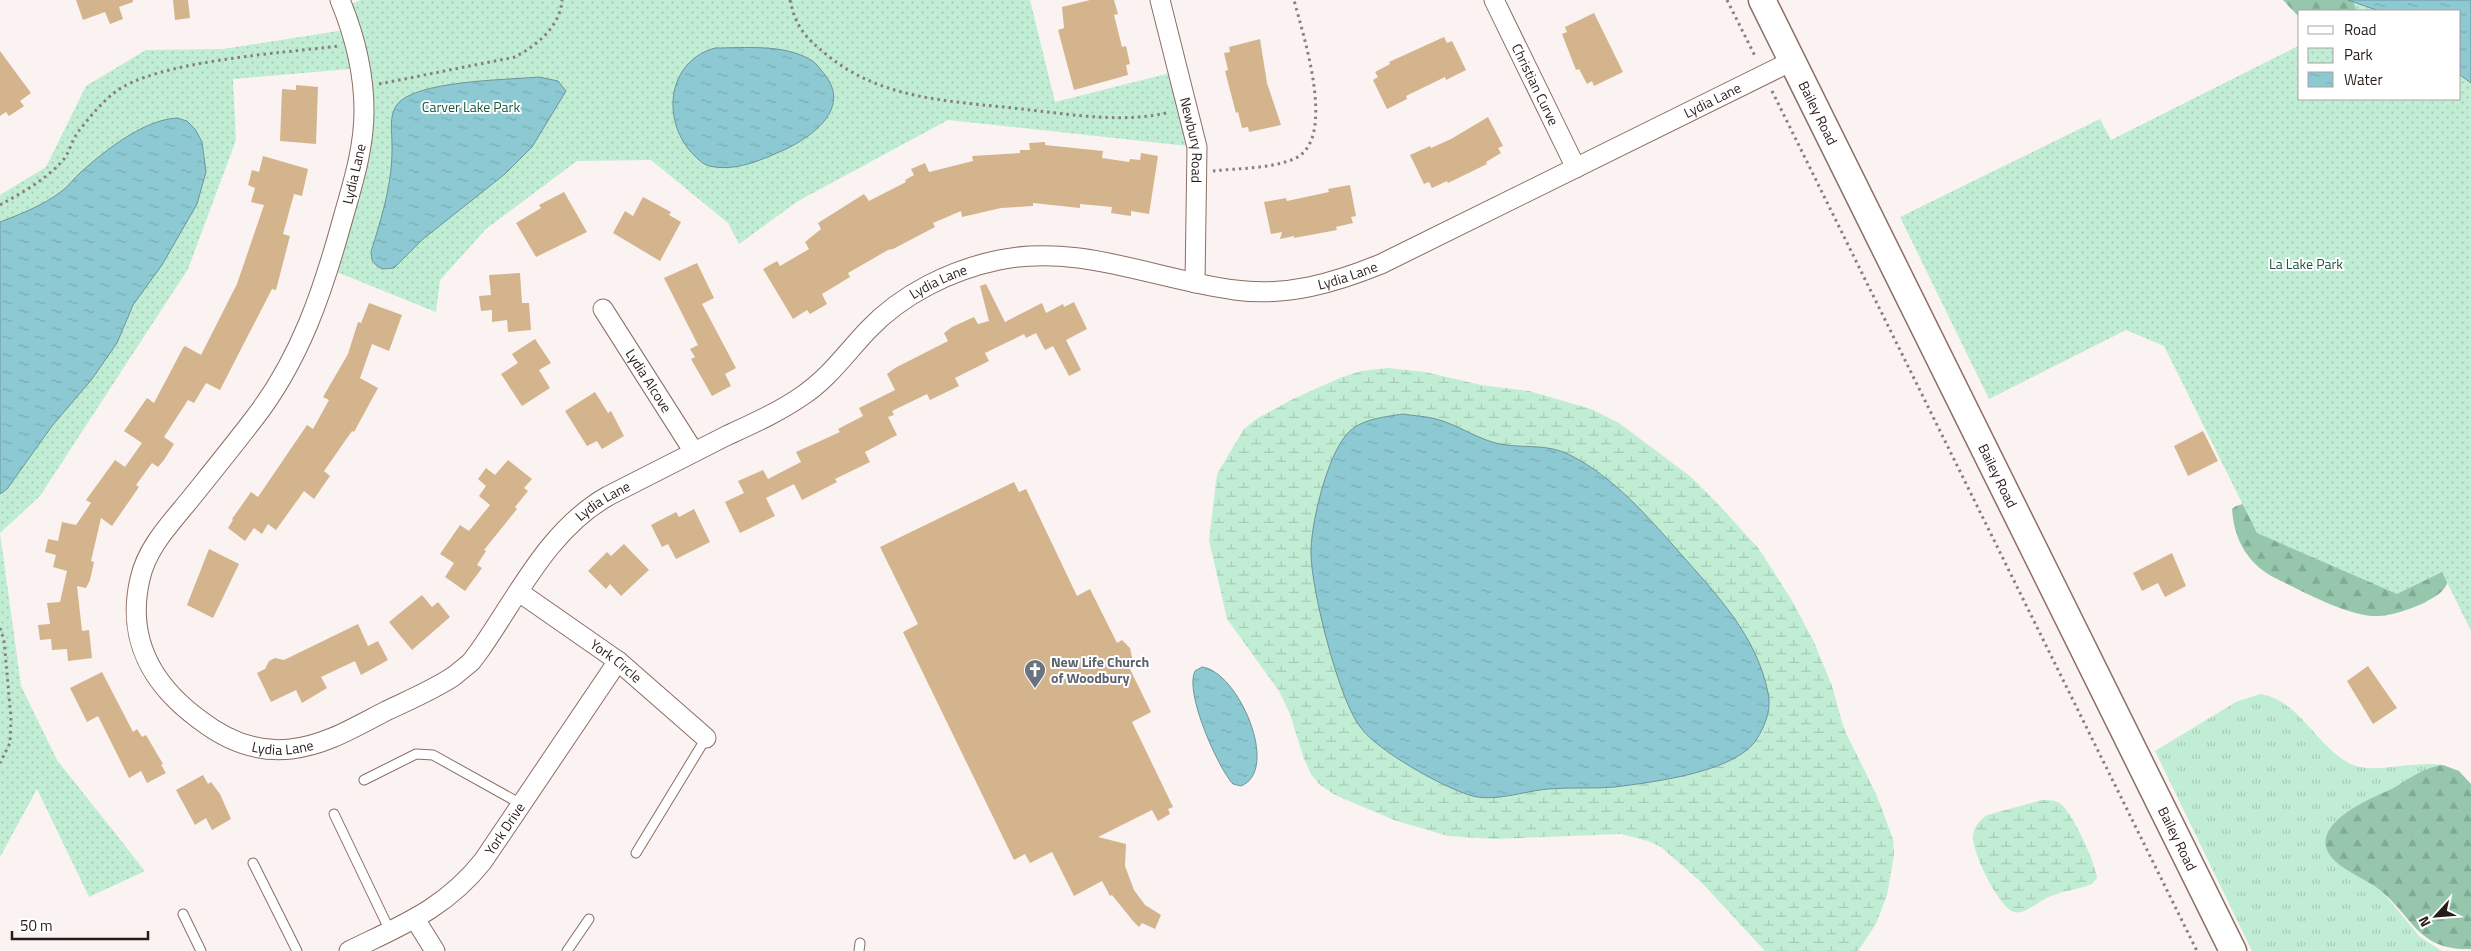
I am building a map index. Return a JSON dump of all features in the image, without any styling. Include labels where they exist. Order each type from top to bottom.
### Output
[{"type":"main road","name":"Bailey Road","points":[[1762,0],[2233,951]]},
{"type":"street","name":"Lydia Lane","points":[[340,0],[356,44],[363,88],[364,122],[358,161],[329,269],[313,315],[290,363],[265,404],[151,550],[142,570],[137,594],[136,620],[140,644],[155,675],[168,693],[213,730],[227,738],[272,750],[291,749],[326,741],[454,676],[476,656],[552,543],[584,512],[608,496],[799,399],[830,374],[866,332],[892,309],[931,284],[969,268],[1009,258],[1061,256],[1095,260],[1195,283],[1237,290],[1272,291],[1304,289],[1329,284],[1381,264],[1792,61]]},
{"type":"street","name":"Newbury Road","points":[[1160,0],[1197,147],[1195,283]]},
{"type":"street","name":"Christian Curve","points":[[1494,0],[1576,168]]},
{"type":"street","name":"Lydia Alcove","points":[[603,308],[694,452]]},
{"type":"street","name":"York Circle","points":[[519,592],[618,661],[706,738]]},
{"type":"street","name":"York Drive","points":[[349,951],[415,919],[445,900],[466,882],[618,661]]},
{"type":"street","points":[[415,919],[435,951]]},
{"type":"lane","points":[[636,853],[706,738]]},
{"type":"lane","points":[[364,780],[416,754],[433,755],[521,804]]},
{"type":"lane","points":[[334,814],[390,931]]},
{"type":"lane","points":[[253,863],[297,951]]},
{"type":"lane","points":[[183,914],[201,951]]},
{"type":"lane","points":[[566,951],[589,919]]},
{"type":"path","points":[[363,88],[515,57],[531,48],[557,22],[562,0]]},
{"type":"path","points":[[790,0],[799,29],[836,63],[885,88],[914,96],[1089,115],[1128,117],[1166,114],[1188,108]]},
{"type":"path","points":[[1198,172],[1282,163],[1301,154],[1310,145],[1316,125],[1316,110],[1311,72],[1294,0]]},
{"type":"path","points":[[1727,0],[2197,951]]},
{"type":"path","points":[[0,205],[40,182],[54,170],[66,156],[78,133],[112,94],[127,83],[159,73],[228,60],[356,44]]},
{"type":"path","points":[[0,628],[4,640],[11,718],[10,743],[0,763]]},
{"type":"green space","name":"Carver Lake Park","points":[[361,0],[1030,0],[1055,102],[1178,71],[1197,147],[948,120],[798,201],[739,244],[728,223],[651,160],[577,161],[486,229],[440,280],[436,312],[329,269],[356,171],[361,68],[233,79],[236,140],[188,269],[40,496],[0,533],[0,195],[46,167],[86,86],[146,50],[223,49],[351,29],[343,7]]},
{"type":"green space","points":[[2283,0],[2348,0],[2376,10],[2298,10],[2298,16]]},
{"type":"green space","name":"La Lake Park","points":[[2352,0],[2471,0],[2471,631],[2442,572],[2397,594],[2257,533],[2164,346],[2126,330],[1989,399],[1900,217],[2100,119],[2111,140],[2298,46],[2298,100],[2461,100],[2461,10],[2357,10]]},
{"type":"green space","points":[[1388,368],[1425,372],[1481,385],[1529,391],[1591,409],[1619,423],[1691,477],[1759,549],[1791,599],[1814,642],[1832,686],[1844,729],[1876,794],[1893,839],[1894,855],[1887,895],[1876,924],[1858,951],[1765,951],[1702,883],[1661,847],[1648,841],[1621,834],[1495,839],[1448,836],[1394,820],[1335,795],[1319,784],[1311,774],[1304,759],[1290,714],[1279,691],[1227,619],[1209,540],[1217,474],[1244,429],[1258,418],[1293,399],[1340,378],[1361,371]]},
{"type":"green space","points":[[2376,465],[2448,580],[2445,588],[2439,594],[2424,603],[2402,611],[2379,616],[2367,615],[2339,608],[2309,595],[2271,576],[2248,556],[2235,530],[2232,509],[2236,506]]},
{"type":"green space","points":[[0,533],[21,686],[57,760],[145,871],[89,897],[37,789],[0,857]]},
{"type":"green space","points":[[2260,694],[2274,698],[2286,705],[2328,747],[2351,764],[2370,768],[2420,764],[2443,765],[2424,770],[2360,804],[2344,815],[2329,830],[2335,860],[2381,890],[2420,937],[2442,951],[2252,951],[2155,751],[2236,702]]},
{"type":"green space","points":[[2443,765],[2459,771],[2471,784],[2471,949],[2453,948],[2428,938],[2380,890],[2340,865],[2327,849],[2326,838],[2339,818],[2363,802],[2392,789],[2420,772]]},
{"type":"green space","points":[[2042,800],[2057,802],[2066,809],[2083,839],[2097,878],[2092,884],[2050,896],[2022,912],[2014,912],[2001,901],[1987,879],[1977,854],[1973,833],[1977,824],[1987,815]]},
{"type":"water","points":[[2348,0],[2471,0],[2471,83],[2461,76],[2461,10],[2376,10]]},
{"type":"water","points":[[715,48],[775,49],[799,54],[811,60],[825,75],[832,87],[834,99],[825,120],[807,137],[786,149],[758,161],[729,167],[704,164],[691,152],[681,138],[675,123],[673,108],[674,92],[679,78],[687,65],[699,55]]},
{"type":"water","points":[[539,77],[558,81],[566,91],[532,147],[505,174],[423,239],[394,268],[382,269],[376,265],[372,260],[371,252],[389,185],[392,158],[392,120],[396,106],[406,97],[440,86]]},
{"type":"water","points":[[177,118],[187,121],[195,129],[202,142],[206,172],[197,204],[162,265],[133,305],[117,343],[92,379],[52,426],[7,489],[0,494],[0,222],[48,201],[65,189],[91,163],[138,130],[164,120]]},
{"type":"water","points":[[1403,414],[1436,419],[1492,442],[1561,451],[1602,475],[1630,499],[1721,600],[1745,634],[1755,653],[1763,672],[1769,706],[1761,732],[1754,743],[1727,762],[1709,769],[1669,779],[1615,787],[1548,789],[1488,798],[1469,795],[1427,776],[1395,757],[1369,737],[1361,728],[1344,695],[1328,645],[1316,594],[1311,542],[1321,492],[1327,474],[1340,444],[1347,434],[1365,422]]},
{"type":"water","points":[[1202,667],[1216,673],[1229,685],[1241,702],[1250,722],[1256,742],[1257,761],[1252,776],[1241,786],[1233,784],[1219,763],[1198,712],[1193,681],[1195,671]]},
{"type":"building","points":[[76,0],[133,0],[133,2],[119,7],[123,19],[110,24],[105,12],[83,20]]},
{"type":"building","points":[[173,0],[188,0],[190,18],[175,20]]},
{"type":"building","points":[[1090,0],[1114,0],[1118,14],[1114,15],[1122,47],[1126,46],[1130,64],[1126,65],[1128,75],[1074,90],[1058,30],[1064,28],[1062,7]]},
{"type":"building","points":[[1594,13],[1623,72],[1594,86],[1592,81],[1587,84],[1579,69],[1576,70],[1562,34],[1567,32],[1565,27]]},
{"type":"building","points":[[1444,37],[1447,43],[1452,41],[1466,70],[1446,80],[1445,77],[1406,96],[1407,99],[1387,109],[1373,80],[1378,77],[1375,72],[1390,64],[1389,62]]},
{"type":"building","points":[[1260,39],[1267,83],[1281,125],[1249,132],[1248,127],[1242,128],[1238,112],[1236,113],[1225,71],[1228,70],[1224,53],[1230,52],[1229,47]]},
{"type":"building","points":[[0,51],[31,93],[20,101],[24,106],[9,116],[6,112],[0,116]]},
{"type":"building","points":[[296,85],[318,87],[316,144],[280,141],[282,89],[296,90]]},
{"type":"building","points":[[1488,117],[1503,146],[1498,148],[1501,153],[1486,162],[1487,164],[1448,183],[1447,181],[1432,188],[1429,182],[1424,184],[1410,155],[1451,139]]},
{"type":"building","points":[[1045,142],[1045,145],[1103,151],[1102,158],[1129,162],[1130,159],[1140,160],[1141,153],[1158,156],[1149,214],[1131,211],[1131,216],[1111,213],[1112,207],[1080,204],[1080,208],[1033,203],[1033,206],[1001,208],[962,217],[961,211],[933,223],[935,227],[888,250],[848,273],[850,277],[822,294],[827,304],[810,314],[807,310],[793,319],[763,269],[777,261],[780,266],[809,249],[805,242],[821,229],[818,223],[864,194],[869,201],[906,182],[905,180],[914,175],[911,169],[925,163],[929,172],[973,161],[972,156],[1020,153],[1020,150],[1030,150],[1029,143]]},
{"type":"building","points":[[263,156],[308,169],[302,196],[294,194],[283,234],[290,236],[276,290],[272,289],[220,390],[206,383],[194,403],[188,400],[164,437],[174,444],[164,460],[158,467],[152,463],[136,485],[139,487],[112,526],[101,518],[91,561],[94,562],[90,580],[86,588],[77,586],[82,631],[89,630],[92,658],[68,661],[67,649],[52,650],[51,639],[40,640],[38,625],[50,624],[47,603],[60,602],[67,571],[53,567],[56,555],[45,552],[48,539],[58,541],[62,522],[76,525],[91,503],[86,500],[115,460],[125,467],[142,443],[124,431],[147,398],[154,403],[183,348],[185,346],[201,355],[237,284],[264,205],[251,202],[255,188],[248,185],[252,170],[259,172]]},
{"type":"building","points":[[1350,185],[1356,216],[1351,217],[1353,223],[1336,227],[1337,230],[1294,238],[1294,236],[1280,239],[1282,232],[1271,234],[1264,202],[1286,198],[1287,201],[1329,192],[1328,189]]},
{"type":"building","points":[[564,192],[587,232],[536,257],[516,223],[541,208],[539,205]]},
{"type":"building","points":[[643,197],[671,212],[669,215],[681,222],[660,261],[613,233],[625,211],[633,216]]},
{"type":"building","points":[[697,263],[714,298],[702,304],[736,368],[725,374],[731,386],[712,396],[691,359],[695,357],[690,349],[698,345],[664,278]]},
{"type":"building","points":[[520,273],[522,303],[529,303],[531,330],[508,332],[507,320],[492,322],[492,310],[481,311],[479,296],[491,295],[489,275]]},
{"type":"building","points":[[986,284],[1005,322],[1042,303],[1046,313],[1063,304],[1064,307],[1074,302],[1087,329],[1066,340],[1081,370],[1069,376],[1053,346],[1045,350],[1036,333],[1026,338],[1024,334],[985,353],[989,361],[955,378],[959,386],[930,400],[927,394],[892,411],[894,415],[888,417],[897,435],[865,452],[870,462],[835,479],[837,482],[802,500],[794,484],[766,498],[775,516],[740,533],[725,502],[744,493],[738,481],[763,470],[768,479],[801,462],[796,452],[840,432],[838,429],[863,416],[859,408],[895,390],[887,374],[895,368],[948,341],[944,333],[952,327],[974,317],[978,324],[989,321],[980,286]]},
{"type":"building","points":[[369,303],[402,315],[389,351],[372,344],[360,378],[378,388],[354,432],[352,431],[324,471],[330,476],[314,499],[304,491],[276,530],[268,524],[262,534],[254,528],[245,541],[228,528],[232,519],[251,492],[258,497],[307,425],[313,429],[329,400],[323,397],[348,354],[358,322],[361,323]]},
{"type":"building","points":[[535,339],[551,363],[539,370],[550,388],[522,406],[501,374],[518,363],[512,354]]},
{"type":"building","points":[[595,392],[608,413],[611,411],[624,436],[602,449],[597,441],[587,446],[565,411]]},
{"type":"building","points":[[2203,431],[2218,461],[2188,476],[2174,446]]},
{"type":"building","points":[[508,460],[532,479],[524,488],[528,491],[515,507],[517,509],[484,550],[486,551],[477,565],[482,568],[465,591],[445,577],[454,563],[440,554],[460,525],[469,531],[490,505],[479,496],[486,486],[478,479],[486,468],[495,475]]},
{"type":"building","name":"New Life Church of Woodbury","points":[[1014,482],[1019,492],[1026,489],[1077,596],[1090,589],[1117,643],[1122,640],[1130,648],[1133,662],[1128,665],[1151,712],[1132,722],[1173,807],[1168,809],[1170,814],[1158,821],[1152,810],[1098,837],[1126,844],[1125,866],[1134,890],[1145,905],[1161,915],[1155,929],[1142,923],[1139,927],[1112,895],[1110,896],[1102,881],[1074,896],[1052,852],[1030,863],[1025,854],[1014,860],[903,632],[918,624],[880,547]]},
{"type":"building","points":[[694,509],[710,542],[676,559],[668,544],[662,547],[651,525],[676,512],[679,517]]},
{"type":"building","points":[[624,544],[649,570],[621,596],[610,584],[606,589],[588,571],[607,552],[611,556]]},
{"type":"building","points":[[209,549],[239,564],[213,618],[187,605]]},
{"type":"building","points":[[2172,553],[2186,586],[2165,597],[2158,583],[2142,591],[2133,573]]},
{"type":"building","points":[[422,595],[432,607],[438,602],[450,617],[412,650],[389,622]]},
{"type":"building","points":[[358,624],[368,646],[378,641],[388,660],[361,675],[355,661],[321,677],[327,688],[302,703],[296,690],[271,702],[257,673],[265,669],[269,661],[275,658],[284,660]]},
{"type":"building","points":[[2368,666],[2397,708],[2373,724],[2347,681]]},
{"type":"building","points":[[102,672],[133,732],[137,729],[142,737],[146,735],[163,764],[161,765],[166,773],[147,783],[141,771],[129,778],[98,716],[87,722],[70,688]]},
{"type":"building","points":[[203,775],[208,784],[211,782],[220,794],[231,819],[212,830],[206,818],[195,825],[176,790]]},
{"type":"place","name":"New Life Church of Woodbury","points":[[1035,689]]}]
